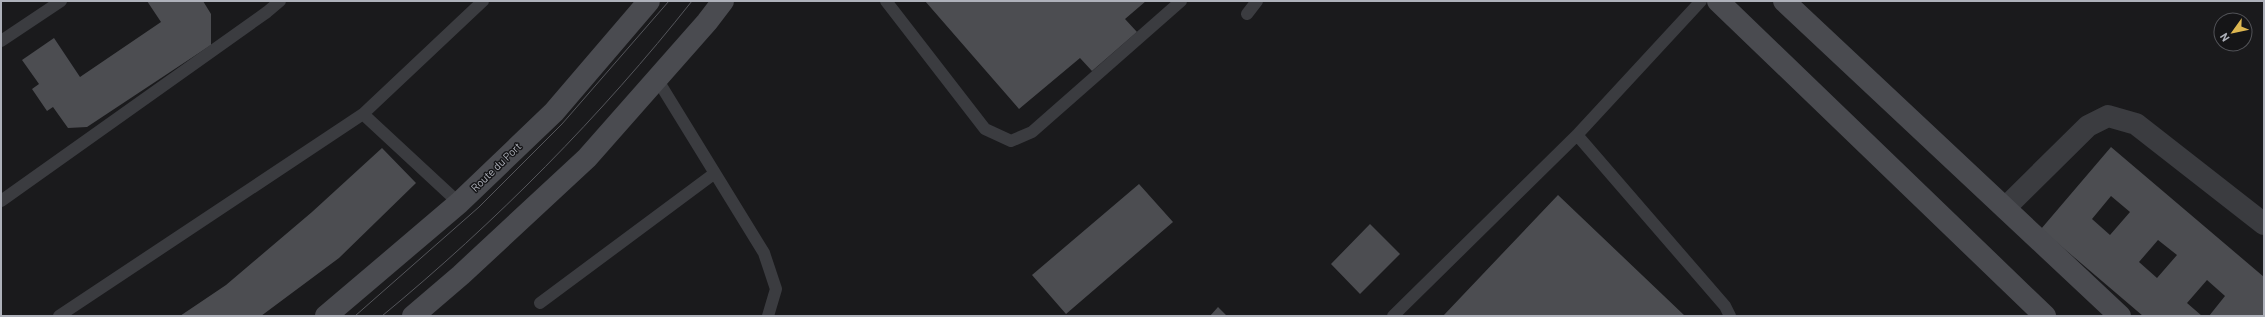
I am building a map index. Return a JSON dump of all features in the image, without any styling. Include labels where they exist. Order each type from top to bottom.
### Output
[{"type":"main road","name":"Route du Port","points":[[326,316],[459,203],[554,112],[649,1]]},
{"type":"main road","points":[[413,316],[461,275],[587,158],[707,22],[723,1]]},
{"type":"main road","points":[[1718,1],[2046,316]]},
{"type":"main road","points":[[1784,1],[2120,316]]},
{"type":"street","points":[[2005,208],[2088,126],[2108,116],[2136,124],[2264,224]]},
{"type":"lane","points":[[1,41],[61,1]]},
{"type":"lane","points":[[1,201],[280,1]]},
{"type":"lane","points":[[59,316],[363,114],[483,1]]},
{"type":"lane","points":[[886,1],[985,128],[1012,141],[1032,132],[1181,1]]},
{"type":"lane","points":[[1247,14],[1257,1]]},
{"type":"lane","points":[[1393,316],[1577,135],[1701,1]]},
{"type":"lane","points":[[657,79],[764,253],[776,290],[768,316]]},
{"type":"lane","points":[[363,114],[459,203]]},
{"type":"lane","points":[[1577,135],[1726,306],[1730,316]]},
{"type":"lane","points":[[540,303],[715,173]]},
{"type":"building","points":[[147,1],[203,1],[211,14],[211,45],[87,127],[68,128],[53,107],[47,111],[32,89],[39,84],[22,60],[54,38],[80,77],[161,22]]},
{"type":"building","points":[[925,1],[1146,1],[1125,19],[1137,32],[1092,71],[1080,58],[1019,109]]},
{"type":"building","points":[[2111,147],[2264,277],[2264,316],[2209,316],[2225,296],[2207,280],[2187,303],[2202,316],[2143,316],[2041,229]],"holes":[[[2111,196],[2130,212],[2110,235],[2092,219]],[[2158,240],[2177,255],[2157,278],[2139,262]]]},
{"type":"building","points":[[382,148],[416,183],[339,258],[261,316],[180,316],[226,285],[312,212]]},
{"type":"building","points":[[1139,184],[1173,222],[1066,314],[1032,275]]},
{"type":"building","points":[[1558,195],[1685,316],[1443,316]]},
{"type":"building","points":[[1370,224],[1400,254],[1360,294],[1331,264]]},
{"type":"building","points":[[1218,307],[1227,316],[1210,316]]},
{"type":"tram line","points":[[355,316],[479,207],[562,124],[669,1]]},
{"type":"tram line","points":[[382,316],[466,243],[546,166],[621,86],[692,1]]}]
